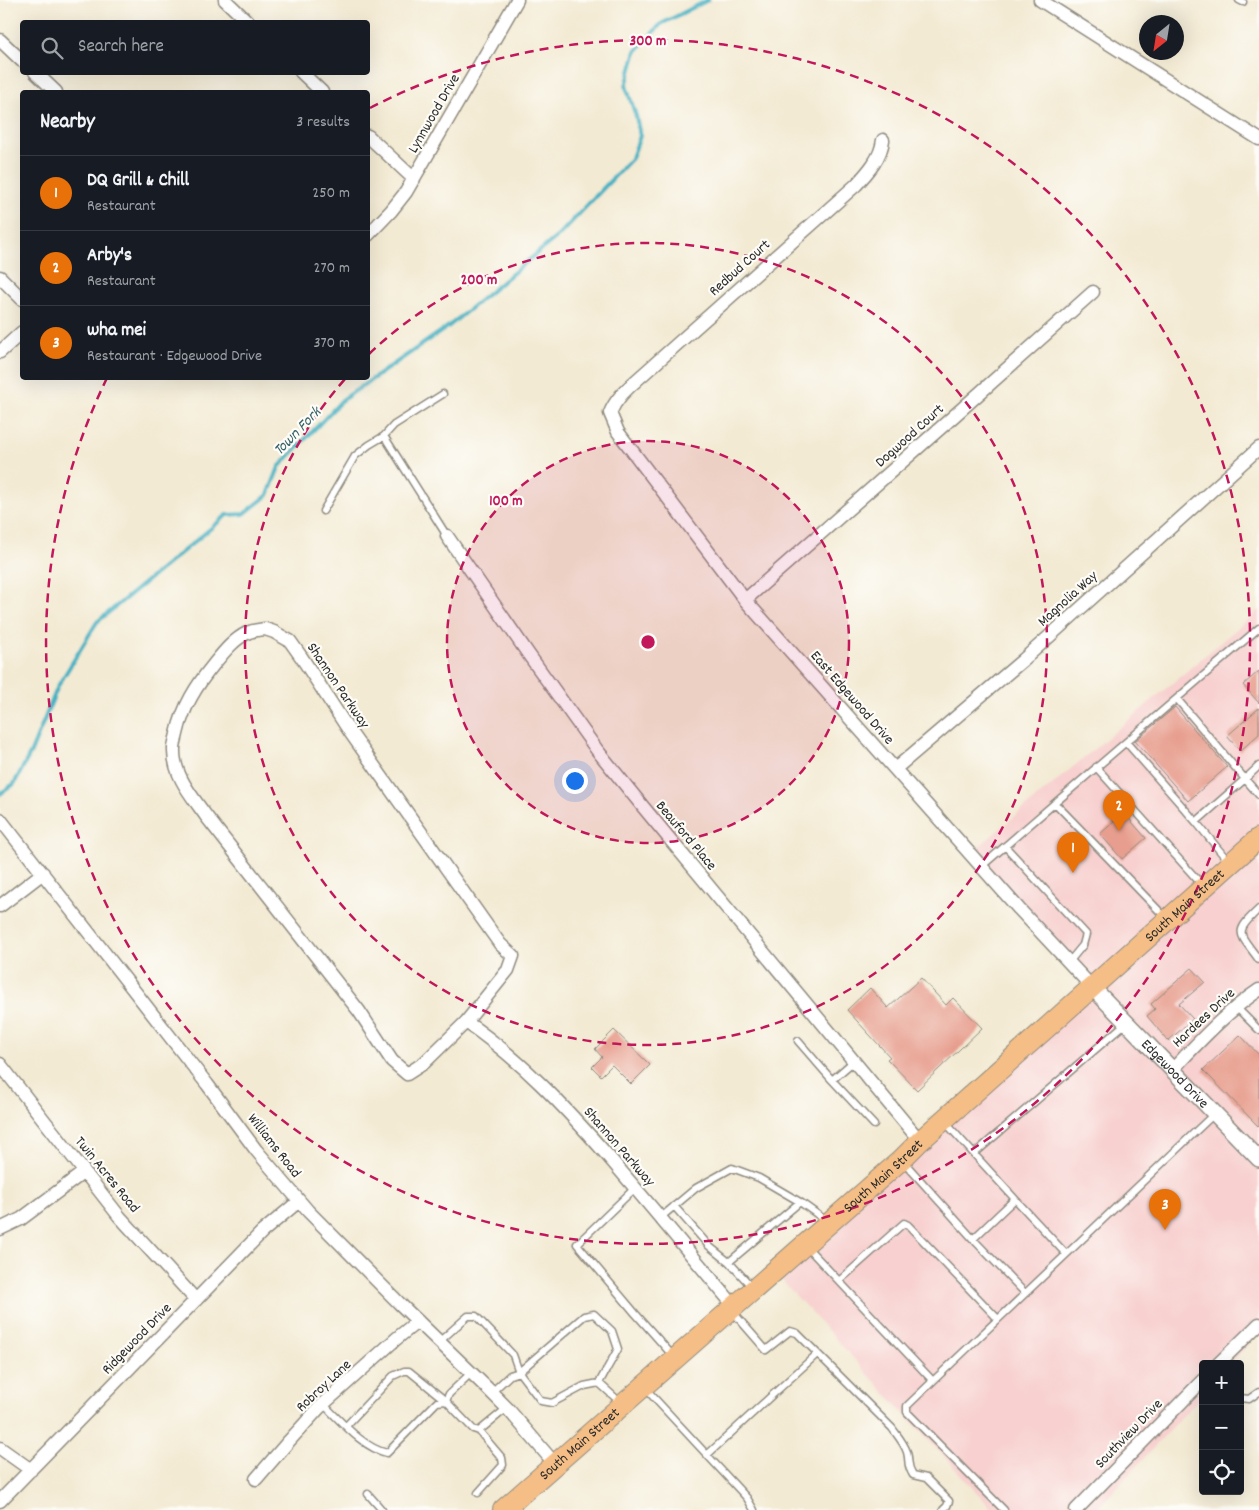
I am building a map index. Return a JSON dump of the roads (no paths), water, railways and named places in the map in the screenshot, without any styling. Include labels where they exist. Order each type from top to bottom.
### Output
[{"type":"main road","name":"South Main Street","points":[[506,1509],[901,1160],[1259,838]]},
{"type":"street","points":[[225,0],[246,20]]},
{"type":"street","name":"Lynnwood Drive","points":[[370,233],[395,207],[414,179],[517,0]]},
{"type":"street","points":[[1040,0],[1259,139]]},
{"type":"street","points":[[0,40],[20,59]]},
{"type":"street","points":[[37,75],[54,90]]},
{"type":"street","points":[[304,75],[320,90]]},
{"type":"street","points":[[370,138],[414,179]]},
{"type":"street","name":"Redbud Court","points":[[610,413],[615,402],[639,378],[856,185],[873,165],[883,140]]},
{"type":"street","points":[[0,277],[20,297]]},
{"type":"street","name":"Dogwood Court","points":[[745,600],[1093,292]]},
{"type":"street","points":[[0,352],[20,334]]},
{"type":"street","name":"East Edgewood Drive","points":[[610,413],[624,440],[745,600],[1092,987]]},
{"type":"street","name":"Magnolia Way","points":[[895,769],[1023,660],[1259,448]]},
{"type":"street","name":"Beauford Place","points":[[447,536],[529,655],[598,750],[920,1141]]},
{"type":"street","name":"Shannon Parkway","points":[[265,629],[290,641],[355,740],[500,944],[513,956],[508,970],[466,1022],[424,1063],[407,1074],[400,1069],[380,1045],[359,1011],[206,816],[184,785],[178,773],[174,750],[182,715],[199,682],[226,649],[246,634],[255,630],[265,629]]},
{"type":"street","name":"Williams Road","points":[[3,822],[207,1084],[256,1150],[299,1201],[322,1226],[492,1392],[556,1464]]},
{"type":"street","points":[[0,906],[43,873]]},
{"type":"street","name":"Edgewood Drive","points":[[1092,987],[1259,1159]]},
{"type":"street","name":"Hardees Drive","points":[[1172,1070],[1197,1043],[1242,1001],[1259,990]]},
{"type":"street","name":"Shannon Parkway","points":[[466,1022],[498,1045],[544,1086],[566,1109],[636,1188],[733,1309]]},
{"type":"street","name":"Twin Acres Road","points":[[0,1064],[119,1216],[196,1300]]},
{"type":"street","points":[[0,1230],[21,1219],[84,1172]]},
{"type":"street","name":"Ridgewood Drive","points":[[0,1501],[92,1409],[262,1232],[299,1201]]},
{"type":"street","name":"Robroy Lane","points":[[256,1479],[323,1404],[418,1321]]},
{"type":"street","points":[[1222,1360],[1259,1324]]},
{"type":"street","name":"Southview Drive","points":[[1076,1510],[1199,1384]]},
{"type":"street","points":[[0,1448],[31,1470]]},
{"type":"lane","points":[[323,511],[355,456],[384,436],[394,425],[443,394]]},
{"type":"lane","points":[[384,436],[447,536]]},
{"type":"lane","points":[[982,866],[1259,628]]},
{"type":"lane","points":[[1177,698],[1259,795]]},
{"type":"lane","points":[[1126,742],[1230,864]]},
{"type":"lane","points":[[1196,822],[1259,766]]},
{"type":"lane","points":[[1096,767],[1204,887]]},
{"type":"lane","points":[[1054,803],[1167,920]]},
{"type":"lane","points":[[1005,846],[1086,934],[1084,945],[1069,962]]},
{"type":"lane","points":[[1259,909],[1244,922],[1241,934],[1259,960]]},
{"type":"lane","points":[[1236,1007],[1259,1030]]},
{"type":"lane","points":[[974,1154],[1126,1023]]},
{"type":"lane","points":[[798,1041],[874,1125]]},
{"type":"lane","points":[[832,1080],[854,1061]]},
{"type":"lane","points":[[1004,1510],[907,1412],[907,1406],[1214,1114]]},
{"type":"lane","points":[[944,1121],[1066,1254]]},
{"type":"lane","points":[[901,1160],[1025,1293]]},
{"type":"lane","points":[[660,1218],[696,1188],[732,1168],[759,1178],[800,1202],[829,1223]]},
{"type":"lane","points":[[636,1188],[577,1244],[676,1358]]},
{"type":"lane","points":[[974,1239],[1016,1199]]},
{"type":"lane","points":[[729,1262],[800,1202]]},
{"type":"lane","points":[[674,1206],[709,1246],[729,1262],[755,1289]]},
{"type":"lane","points":[[839,1281],[904,1223],[998,1319]]},
{"type":"lane","points":[[804,1244],[933,1381]]},
{"type":"lane","points":[[733,1309],[766,1350],[790,1331],[797,1333],[892,1428],[908,1453],[908,1468],[913,1475],[926,1478],[948,1501],[947,1506],[943,1510]]},
{"type":"lane","points":[[440,1341],[468,1316],[476,1316],[513,1355],[519,1372],[541,1401],[552,1403],[584,1386],[599,1383],[618,1349],[612,1331],[594,1314],[584,1316],[519,1372],[510,1375],[492,1392]]},
{"type":"lane","points":[[707,1455],[817,1354]]},
{"type":"lane","points":[[346,1426],[393,1376],[409,1371],[446,1401],[473,1429],[479,1431],[502,1458],[503,1465],[478,1493]]},
{"type":"lane","points":[[446,1401],[449,1394],[472,1372]]},
{"type":"lane","points":[[599,1383],[623,1404]]},
{"type":"lane","points":[[644,1387],[747,1498],[754,1510]]},
{"type":"lane","points":[[1244,1398],[1249,1399],[1259,1392]]},
{"type":"lane","points":[[323,1404],[365,1443],[377,1451],[387,1452],[437,1402],[446,1401]]},
{"type":"lane","points":[[479,1431],[506,1408]]},
{"type":"lane","points":[[368,1494],[382,1510]]},
{"type":"waterway","name":"Town Fork","points":[[0,794],[14,784],[31,752],[58,686],[97,622],[227,515],[244,514],[268,495],[279,467],[342,400],[449,326],[559,235],[632,158],[640,136],[636,116],[626,86],[636,51],[661,24],[708,0]]},
{"type":"place","name":"Arby's","points":[[1119,831]]},
{"type":"place","name":"DQ Grill & Chill","points":[[1073,873]]},
{"type":"place","name":"wha mei","points":[[1165,1230]]}]
